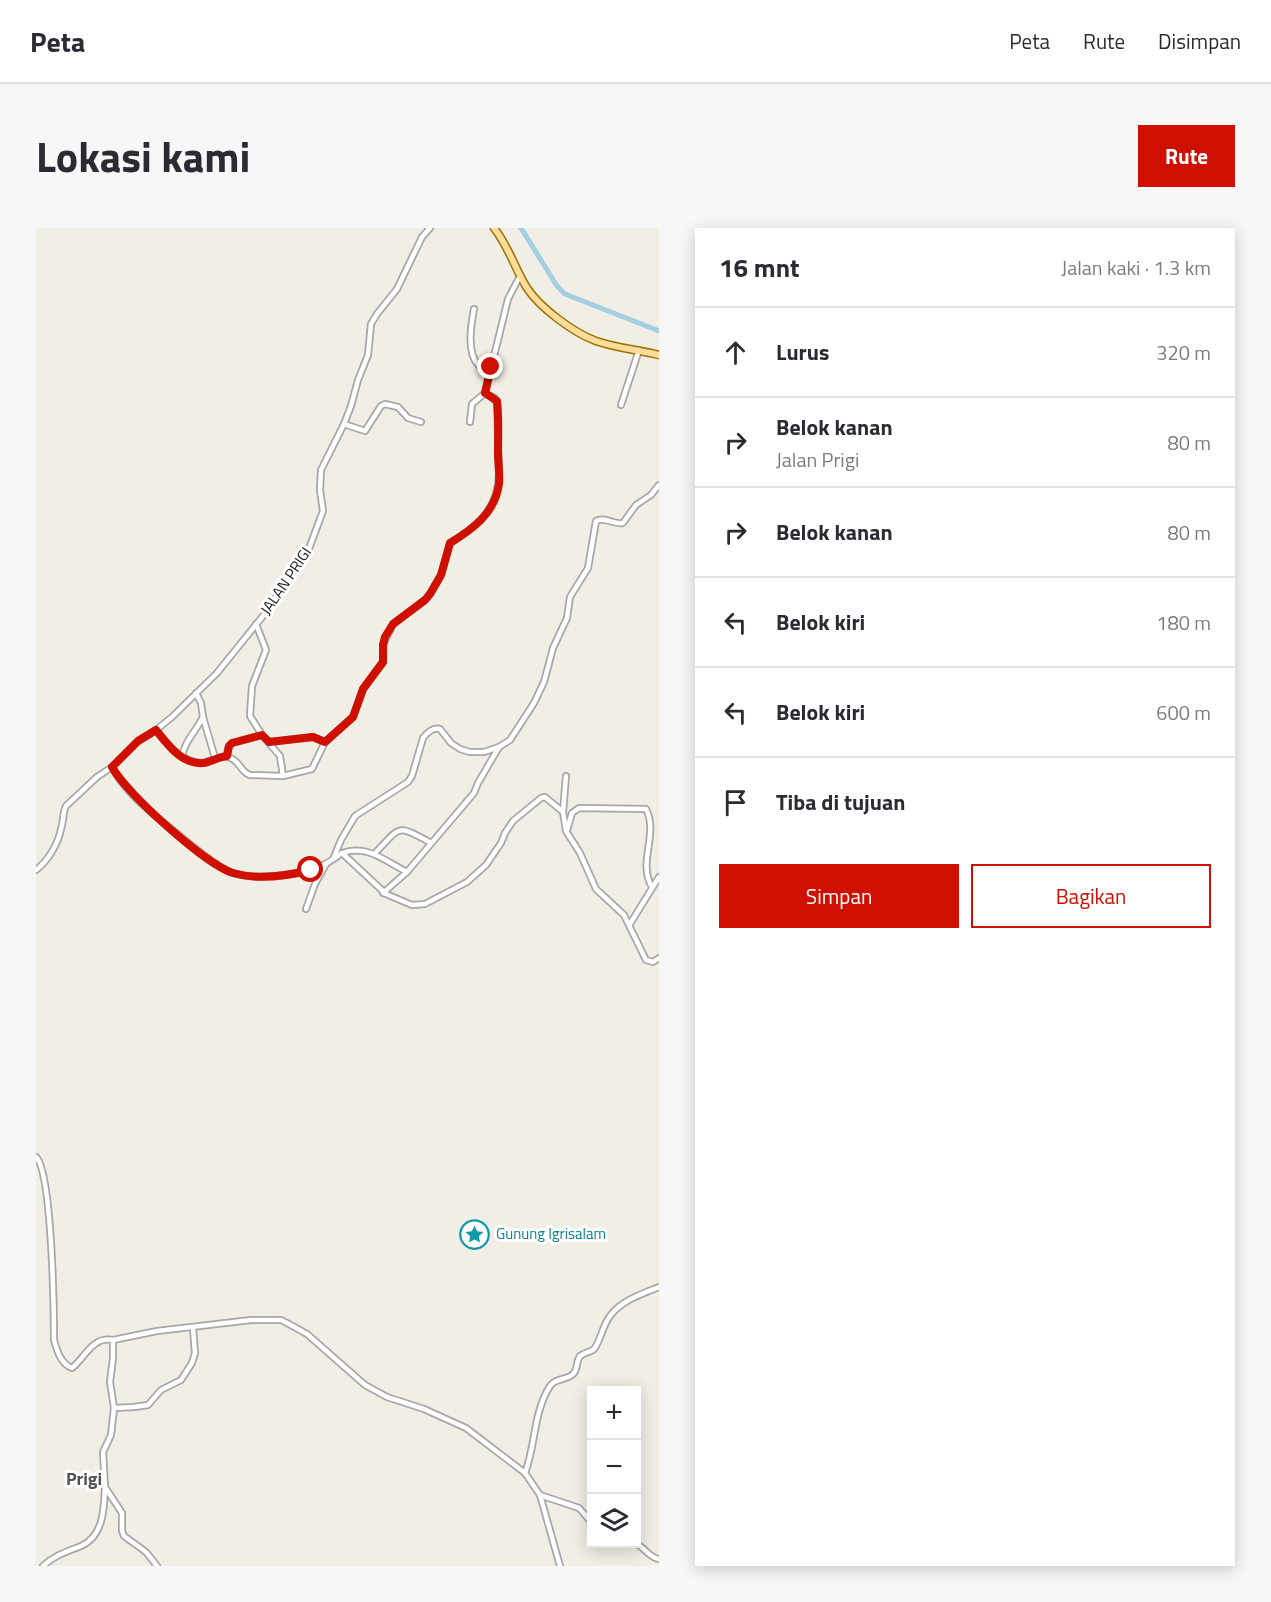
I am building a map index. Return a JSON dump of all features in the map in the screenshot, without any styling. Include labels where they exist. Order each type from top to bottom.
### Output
[{"type":"main road","points":[[494,228],[509,251],[520,276],[537,301],[575,330],[598,341],[659,356]]},
{"type":"street","name":"JALAN PRIGI","points":[[36,870],[42,865],[55,844],[62,828],[63,811],[66,806],[97,777],[112,767],[138,741],[156,730],[228,660],[307,554],[323,511],[321,470],[344,424],[368,355],[371,324],[396,289],[422,237],[430,228]]},
{"type":"street","points":[[470,422],[472,404],[485,393],[508,299],[520,276]]},
{"type":"street","points":[[474,309],[470,335],[475,361],[479,366],[491,367]]},
{"type":"street","points":[[621,405],[639,350]]},
{"type":"street","points":[[156,730],[173,751],[199,763],[227,756],[234,758],[245,774],[283,776],[312,769],[325,742],[353,717],[363,689],[383,662],[383,645],[393,624],[425,600],[441,575],[450,543],[485,516],[494,503],[499,485],[497,404],[495,398],[485,393]]},
{"type":"street","points":[[344,424],[365,431],[381,406],[388,404],[398,408],[408,418],[421,422]]},
{"type":"street","points":[[333,859],[355,816],[408,782],[412,776],[423,738],[427,733],[437,728],[440,729],[451,743],[470,752],[484,752],[510,740],[544,682],[553,648],[567,618],[570,597],[588,568],[596,521],[603,519],[616,524],[622,523],[636,506],[651,495],[659,485]]},
{"type":"street","points":[[256,624],[266,650],[252,686],[250,716],[280,756],[283,776]]},
{"type":"street","points":[[196,693],[201,703],[202,717],[215,758]]},
{"type":"street","points":[[182,757],[185,744],[193,736],[202,717]]},
{"type":"street","points":[[227,756],[232,743],[262,735]]},
{"type":"street","points":[[269,742],[313,737],[325,742]]},
{"type":"street","points":[[383,893],[407,872],[474,793],[499,747]]},
{"type":"street","points":[[112,767],[127,787],[159,819],[205,856],[231,873],[277,876],[293,874],[326,864],[342,853],[357,849],[375,853],[407,872]]},
{"type":"street","points":[[566,776],[563,812],[566,831],[580,853],[596,889],[624,915],[630,924],[646,960],[653,962],[659,958]]},
{"type":"street","points":[[342,853],[383,893],[394,899],[412,905],[432,902],[467,882],[486,866],[513,821],[541,798],[545,797],[563,812]]},
{"type":"street","points":[[566,831],[572,813],[579,808],[646,809],[650,817],[652,832],[646,874],[652,887]]},
{"type":"street","points":[[375,853],[398,830],[408,830],[431,843]]},
{"type":"street","points":[[306,909],[326,864]]},
{"type":"street","points":[[630,924],[659,877]]},
{"type":"street","points":[[36,1157],[44,1170],[53,1264],[54,1340],[57,1352],[68,1367],[72,1368],[90,1346],[107,1339],[251,1320],[281,1320],[307,1334],[365,1385],[387,1397],[424,1409],[466,1428],[525,1473],[540,1495],[560,1566]]},
{"type":"street","points":[[525,1473],[538,1414],[549,1387],[558,1379],[574,1374],[580,1356],[598,1345],[601,1330],[610,1315],[628,1300],[659,1287]]},
{"type":"street","points":[[114,1408],[148,1405],[161,1390],[181,1380],[192,1363],[195,1353],[193,1328]]},
{"type":"street","points":[[43,1566],[62,1552],[83,1545],[93,1537],[101,1523],[104,1513],[105,1487],[103,1452],[111,1435],[114,1408],[110,1382],[113,1340]]},
{"type":"street","points":[[105,1487],[122,1514],[124,1536],[146,1552],[157,1566]]},
{"type":"street","points":[[540,1495],[579,1508],[587,1518]]},
{"type":"street","points":[[641,1546],[650,1557],[659,1559]]},
{"type":"waterway","points":[[521,228],[557,286],[565,294],[659,331]]},
{"type":"place","name":"Gunung Igrisalam","points":[[475,1234]]},
{"type":"district","name":"Prigi","points":[[84,1479]]},
{"type":"route","points":[[311,870],[277,876],[231,873],[218,866],[159,819],[127,787],[112,767],[142,737],[156,730],[176,753],[204,763],[227,756],[232,743],[262,735],[269,742],[313,737],[325,742],[350,721],[357,711],[363,689],[383,662],[385,637],[393,624],[425,600],[441,575],[447,561],[450,543],[485,516],[494,503],[499,485],[497,401],[485,393],[491,367]]}]
